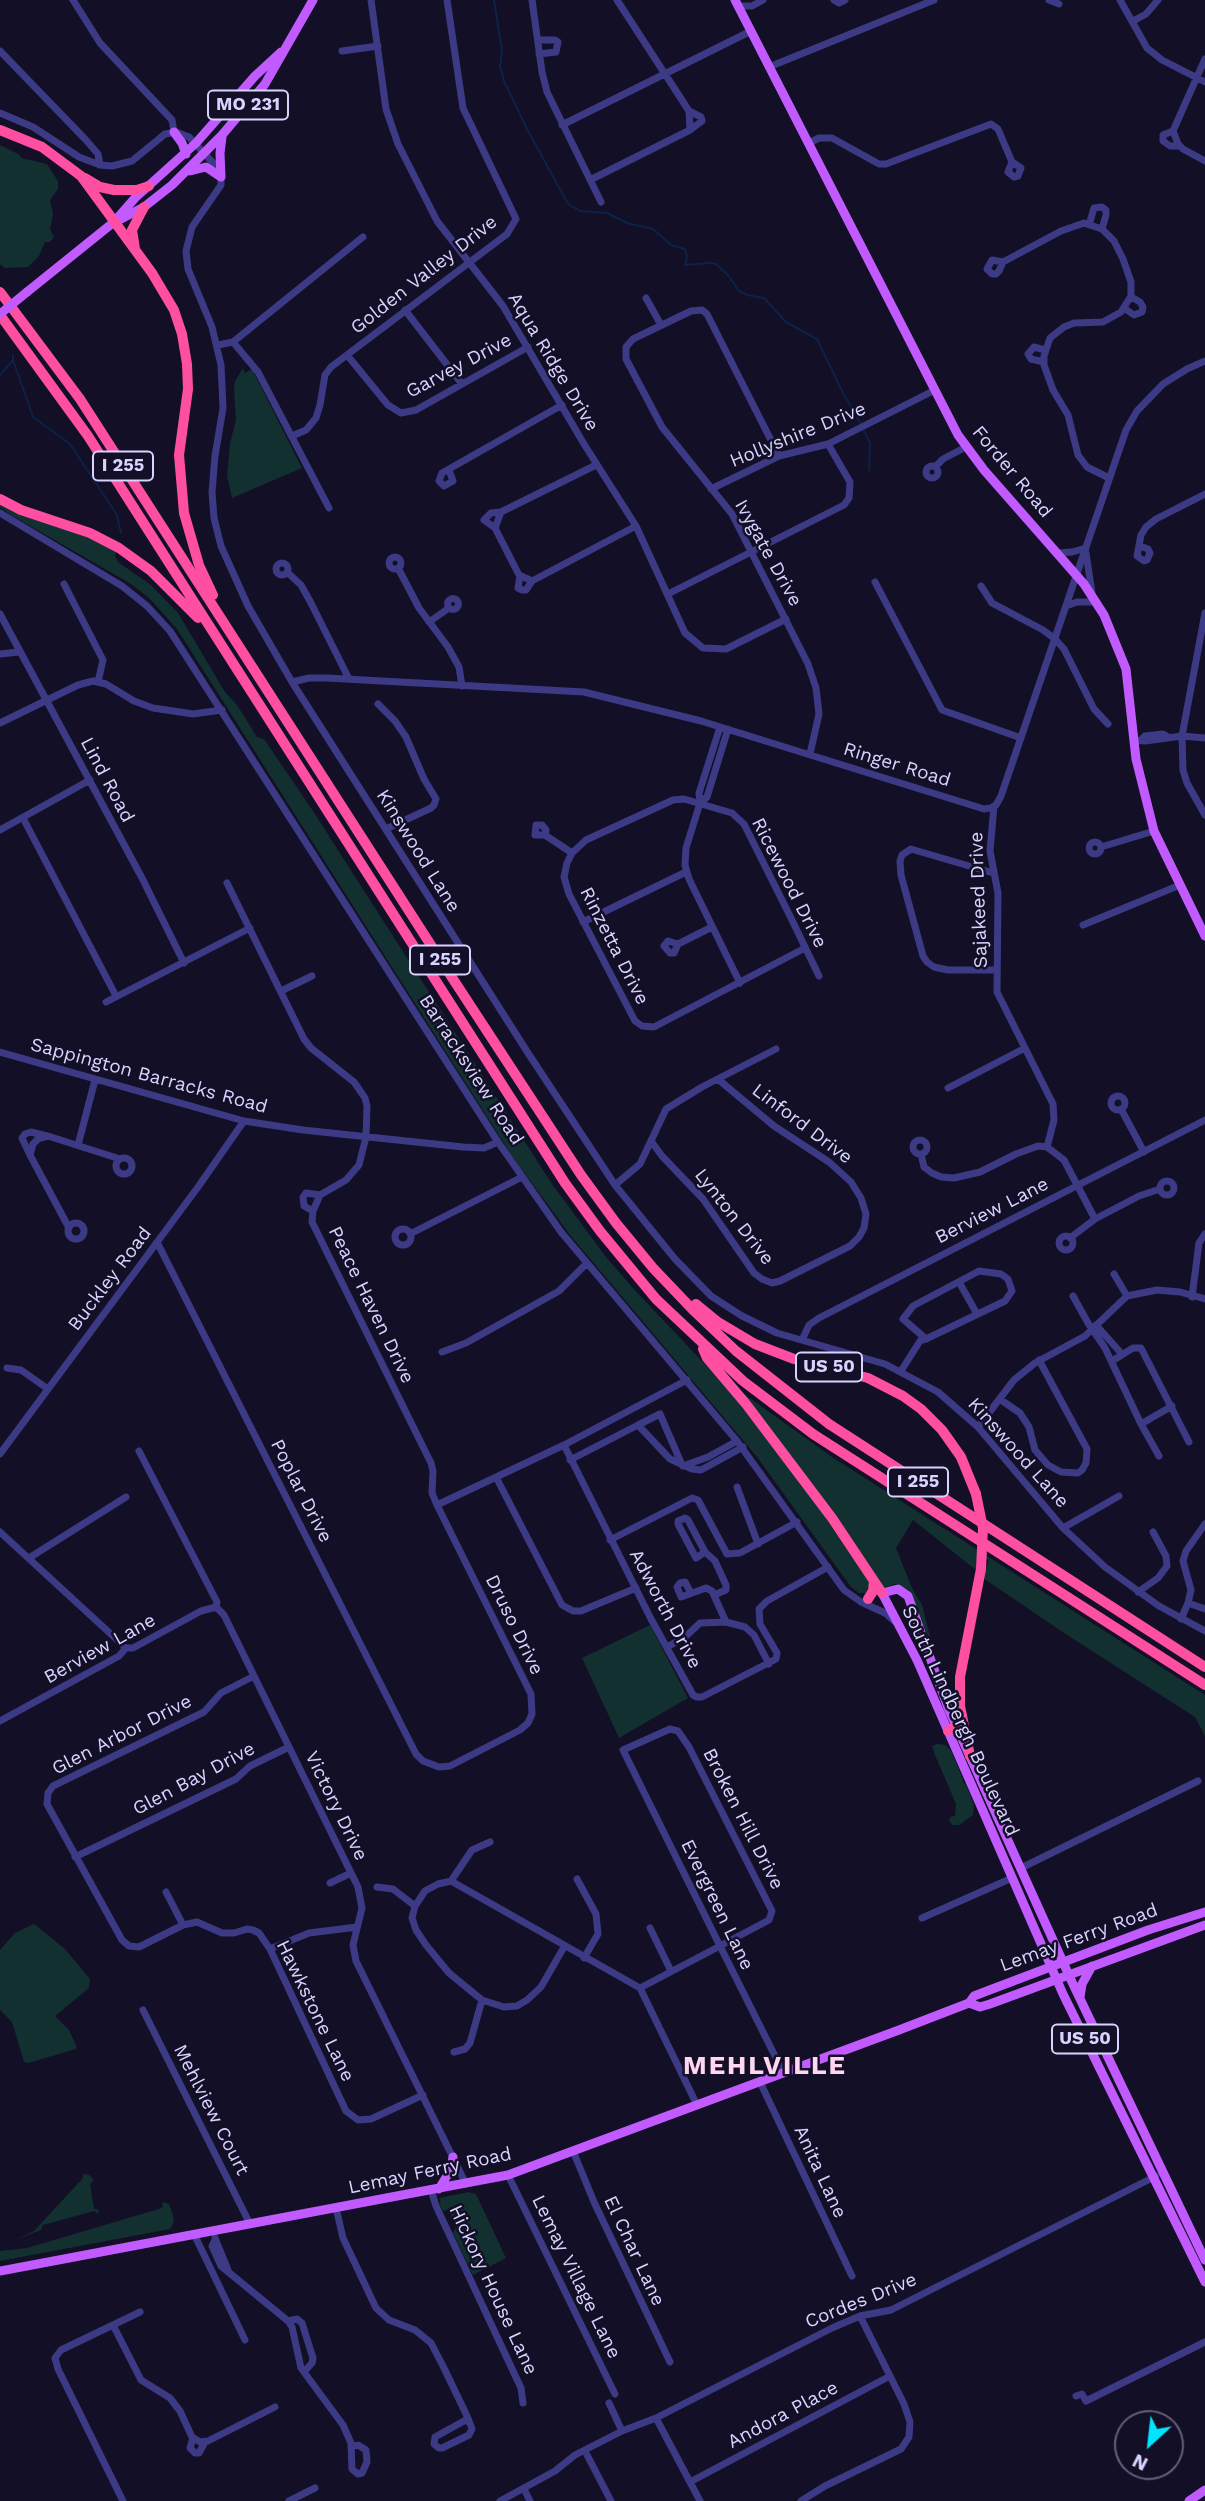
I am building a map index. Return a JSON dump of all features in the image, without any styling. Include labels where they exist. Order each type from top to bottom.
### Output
[{"type":"highway","points":[[0,130],[42,147],[100,187],[137,190],[149,186]]},
{"type":"highway","points":[[81,176],[162,287],[174,310],[182,334],[188,378],[179,455],[184,513],[199,565],[239,645]]},
{"type":"highway","points":[[136,251],[132,230],[144,206]]},
{"type":"highway","name":"I 255","points":[[0,292],[80,398],[576,1167],[616,1223],[653,1268],[736,1352],[830,1424],[1205,1667]]},
{"type":"highway","name":"I 255","points":[[0,315],[77,420],[571,1191],[643,1284],[701,1343],[765,1399],[813,1434],[1205,1685]]},
{"type":"highway","points":[[0,499],[21,510],[90,533],[127,553],[159,579],[215,635]]},
{"type":"highway","name":"US 50","points":[[653,1268],[718,1322],[755,1344],[794,1359],[868,1378],[892,1389],[914,1403],[936,1423],[955,1447],[976,1494],[983,1528],[981,1569],[960,1676],[955,1725],[970,1756]]},
{"type":"highway","name":"US 50","points":[[701,1343],[707,1358],[746,1404],[824,1508],[882,1593]]},
{"type":"highway","points":[[868,1599],[873,1591],[874,1581]]},
{"type":"main road","name":"MO 231","points":[[114,222],[144,206],[185,173],[222,135],[265,84],[313,0]]},
{"type":"main road","name":"Forder Road","points":[[741,4],[769,67],[934,390],[966,447],[1076,575],[1094,598],[1112,632],[1126,669],[1142,788],[1154,831],[1205,936]]},
{"type":"main road","name":"MO 231","points":[[0,315],[114,222],[149,186],[186,154],[255,76],[281,52]]},
{"type":"main road","points":[[173,132],[182,143],[186,154]]},
{"type":"main road","points":[[221,177],[222,135]]},
{"type":"main road","points":[[185,173],[206,167],[221,177]]},
{"type":"main road","name":"South Lindbergh Boulevard","points":[[955,1725],[882,1593],[898,1589],[908,1596],[1012,1878],[1056,1979],[1205,2260]]},
{"type":"main road","name":"South Lindbergh Boulevard","points":[[970,1756],[1205,2282]]},
{"type":"main road","name":"Lemay Ferry Road","points":[[0,2271],[194,2234],[214,2236],[250,2224],[508,2175],[969,2003],[974,1996],[1063,1962],[1205,1912]]},
{"type":"main road","name":"Lemay Ferry Road","points":[[969,2003],[980,2007],[1205,1925]]},
{"type":"main road","points":[[1032,1974],[1038,1963],[1041,1945]]},
{"type":"main road","points":[[1056,1946],[1083,1955]]},
{"type":"main road","points":[[1080,1998],[1082,1984],[1092,1966]]},
{"type":"main road","points":[[1036,1987],[1063,1994]]},
{"type":"main road","points":[[435,2190],[451,2169],[453,2157]]},
{"type":"main road","points":[[1189,2501],[1203,2494]]},
{"type":"street","points":[[73,0],[100,43],[172,120],[173,132]]},
{"type":"street","name":"Aqua Ridge Drive","points":[[371,0],[386,109],[398,144],[437,221],[503,306],[596,465],[636,526],[685,633],[703,648],[726,649],[786,619]]},
{"type":"street","name":"Golden Valley Drive","points":[[292,436],[306,430],[313,423],[320,405],[325,375],[331,367],[507,234],[516,219],[463,108],[447,0]]},
{"type":"street","points":[[532,0],[547,92],[601,202]]},
{"type":"street","points":[[617,0],[689,111],[690,130]]},
{"type":"street","points":[[741,4],[752,6],[763,0]]},
{"type":"street","points":[[834,0],[839,3],[845,0]]},
{"type":"street","points":[[769,67],[934,0]]},
{"type":"street","points":[[1049,0],[1059,4]]},
{"type":"street","points":[[1120,0],[1147,48],[1205,82]]},
{"type":"street","points":[[1133,20],[1146,14],[1158,0]]},
{"type":"street","points":[[562,125],[751,31]]},
{"type":"street","points":[[539,40],[555,40],[559,47],[556,52],[540,54]]},
{"type":"street","points":[[342,51],[378,47]]},
{"type":"street","points":[[0,51],[85,139],[97,154],[100,165]]},
{"type":"street","points":[[1205,59],[1173,131],[1179,146],[1205,161]]},
{"type":"street","points":[[590,180],[690,130],[702,121],[697,114],[689,111]]},
{"type":"street","points":[[0,113],[33,127],[79,157],[100,165],[118,166],[132,161],[165,134],[185,134],[217,167],[221,177]]},
{"type":"street","points":[[808,143],[819,138],[832,138],[879,164],[886,164],[991,124],[998,129],[1012,162]]},
{"type":"street","name":"Kinswood Lane","points":[[221,177],[219,191],[192,227],[186,251],[188,269],[218,345],[221,365],[223,408],[213,473],[214,517],[221,546],[248,606],[292,682],[615,1185],[675,1259],[711,1296],[777,1333],[865,1357],[901,1371],[938,1392],[978,1427],[1063,1528],[1105,1567],[1138,1592],[1205,1631]]},
{"type":"street","points":[[1089,225],[1094,208],[1102,207],[1106,210],[1106,215],[1102,229]]},
{"type":"street","points":[[1003,262],[1061,231],[1084,223],[1102,229],[1114,241],[1124,259],[1132,282],[1130,297],[1124,308],[1112,319],[1103,322],[1074,323],[1064,327],[1050,338],[1044,362],[1052,390],[1068,415],[1078,455],[1087,467],[1109,478]]},
{"type":"street","points":[[218,345],[233,342],[363,237]]},
{"type":"street","points":[[1124,308],[1134,314],[1142,312],[1140,302],[1130,297]]},
{"type":"street","points":[[646,298],[661,325],[691,311],[702,310],[711,319],[779,456]]},
{"type":"street","points":[[405,310],[462,384]]},
{"type":"street","name":"Ivygate Drive","points":[[661,325],[633,339],[626,347],[626,359],[662,427],[732,514],[808,664],[816,688],[819,714],[810,754]]},
{"type":"street","points":[[233,342],[258,372],[329,508]]},
{"type":"street","name":"Garvey Drive","points":[[347,355],[388,405],[401,414],[416,410],[528,347]]},
{"type":"street","points":[[1044,362],[1031,359],[1028,354],[1034,347],[1045,350]]},
{"type":"street","points":[[994,807],[999,800],[1021,738],[1126,430],[1142,405],[1172,378],[1205,361]]},
{"type":"street","name":"Hollyshire Drive","points":[[711,489],[779,456],[828,444],[934,390]]},
{"type":"street","points":[[449,470],[562,405]]},
{"type":"street","points":[[668,594],[838,508],[849,498],[850,482],[828,444]]},
{"type":"street","points":[[935,467],[943,459],[966,447]]},
{"type":"street","points":[[596,465],[502,512],[491,513],[484,520],[495,524],[520,576],[518,588],[526,590],[532,581],[636,526]]},
{"type":"street","points":[[1140,546],[1146,527],[1156,519],[1205,494]]},
{"type":"street","points":[[495,524],[502,512]]},
{"type":"street","name":"Barracksview Road","points":[[0,513],[114,580],[134,595],[170,631],[522,1177],[586,1264],[740,1444],[844,1590],[885,1613],[898,1625]]},
{"type":"street","points":[[1057,552],[1086,548]]},
{"type":"street","points":[[1066,606],[1094,598],[1086,548]]},
{"type":"street","points":[[398,568],[429,622],[448,647],[458,667],[462,686]]},
{"type":"street","points":[[287,572],[301,585],[349,679]]},
{"type":"street","points":[[520,576],[532,581]]},
{"type":"street","points":[[875,582],[942,710],[1021,738]]},
{"type":"street","points":[[64,584],[103,660],[98,681]]},
{"type":"street","points":[[981,586],[992,603],[1043,629],[1065,649],[1094,709],[1108,724]]},
{"type":"street","points":[[429,622],[449,608]]},
{"type":"street","points":[[1205,613],[1182,736],[1183,770],[1187,783],[1205,814]]},
{"type":"street","name":"Lind Road","points":[[0,614],[90,780],[184,963]]},
{"type":"street","points":[[0,654],[19,652]]},
{"type":"street","name":"Ringer Road","points":[[292,682],[309,678],[349,679],[584,692],[724,728],[984,808],[994,807]]},
{"type":"street","points":[[0,723],[78,685],[98,681],[153,708],[193,714],[222,710]]},
{"type":"street","points":[[378,704],[406,737],[436,799],[431,808],[386,829]]},
{"type":"street","points":[[724,728],[699,793],[700,803],[684,855],[686,872],[740,982]]},
{"type":"street","points":[[1137,740],[1162,740],[1182,736],[1205,738]]},
{"type":"street","points":[[0,830],[90,780]]},
{"type":"street","name":"Ricewood Drive","points":[[572,853],[586,840],[664,803],[684,799],[733,813],[744,824],[819,976]]},
{"type":"street","name":"Sajakeed Drive","points":[[994,807],[990,839],[993,873],[998,892],[997,992],[1053,1104],[1054,1119],[1047,1147]]},
{"type":"street","points":[[23,818],[116,996]]},
{"type":"street","points":[[1101,847],[1154,831]]},
{"type":"street","points":[[545,835],[572,853]]},
{"type":"street","points":[[993,873],[911,849],[902,855],[900,861],[901,876],[927,962],[934,967],[948,970],[997,971]]},
{"type":"street","name":"Rinzetta Drive","points":[[572,853],[566,863],[564,877],[569,894],[635,1021],[642,1026],[654,1027],[805,948]]},
{"type":"street","points":[[583,922],[686,872]]},
{"type":"street","points":[[227,883],[311,1048],[346,1074],[361,1090],[367,1106],[363,1156],[354,1173],[320,1195],[306,1193],[303,1197],[304,1206],[313,1211]]},
{"type":"street","points":[[1083,925],[1180,885]]},
{"type":"street","points":[[678,944],[712,927]]},
{"type":"street","points":[[106,1002],[250,928]]},
{"type":"street","points":[[281,991],[312,976]]},
{"type":"street","points":[[948,1088],[1025,1048]]},
{"type":"street","points":[[615,1185],[643,1158],[666,1109],[776,1049]]},
{"type":"street","name":"Sappington Barracks Road","points":[[0,1051],[244,1121],[481,1148],[498,1142]]},
{"type":"street","points":[[78,1145],[95,1080]]},
{"type":"street","name":"Linford Drive","points":[[719,1080],[774,1126],[829,1162],[851,1182],[866,1213],[864,1228],[859,1237]]},
{"type":"street","points":[[1121,1109],[1144,1152]]},
{"type":"street","name":"Buckley Road","points":[[0,1453],[223,1154],[244,1121]]},
{"type":"street","name":"Berview Lane","points":[[802,1340],[809,1325],[819,1318],[1077,1185],[1204,1124]]},
{"type":"street","points":[[69,1228],[22,1138],[25,1133],[48,1136],[120,1159]]},
{"type":"street","points":[[30,1152],[38,1139],[48,1136]]},
{"type":"street","name":"Lynton Drive","points":[[651,1141],[703,1199],[754,1273],[767,1281],[780,1281],[850,1246],[859,1237]]},
{"type":"street","points":[[920,1154],[924,1167],[932,1173],[954,1178],[980,1172],[1038,1146],[1047,1147],[1064,1160],[1095,1219]]},
{"type":"street","points":[[643,1158],[662,1156]]},
{"type":"street","points":[[410,1234],[522,1177]]},
{"type":"street","points":[[1070,1238],[1095,1219],[1139,1196],[1160,1189]]},
{"type":"street","name":"Peace Haven Drive","points":[[320,1195],[313,1211],[312,1222],[431,1463],[432,1493],[437,1505]]},
{"type":"street","points":[[1192,1297],[1199,1243],[1205,1234]]},
{"type":"street","name":"Poplar Drive","points":[[157,1242],[416,1754]]},
{"type":"street","points":[[442,1352],[466,1343],[559,1291],[586,1264]]},
{"type":"street","points":[[901,1371],[920,1341],[926,1339],[1005,1301],[1012,1291],[1010,1284],[1001,1274],[979,1270],[913,1306],[903,1319],[926,1339]]},
{"type":"street","points":[[1114,1273],[1127,1296]]},
{"type":"street","points":[[959,1282],[977,1314]]},
{"type":"street","points":[[978,1427],[1001,1400],[1011,1383],[1039,1360],[1085,1336],[1127,1296],[1157,1290],[1180,1292],[1205,1299]]},
{"type":"street","points":[[1073,1296],[1094,1327],[1159,1456]]},
{"type":"street","points":[[1094,1327],[1121,1353]]},
{"type":"street","points":[[1112,1361],[1121,1353],[1141,1348],[1189,1442]]},
{"type":"street","points":[[1001,1400],[1020,1413],[1028,1427],[1034,1450],[1042,1459],[1057,1471],[1074,1473],[1082,1470],[1086,1463],[1087,1448],[1039,1360]]},
{"type":"street","points":[[7,1368],[20,1370],[48,1389]]},
{"type":"street","points":[[437,1505],[564,1445],[687,1380]]},
{"type":"street","points":[[1141,1424],[1172,1406]]},
{"type":"street","points":[[570,1460],[660,1414],[683,1466]]},
{"type":"street","points":[[638,1425],[670,1459],[683,1466],[701,1470],[740,1444]]},
{"type":"street","name":"Adworth Drive","points":[[564,1445],[610,1540],[693,1695],[702,1697],[769,1664]]},
{"type":"street","name":"Victory Drive","points":[[139,1451],[217,1602],[216,1607],[224,1615],[351,1873],[362,1900],[353,1945],[356,1961],[466,2184]]},
{"type":"street","points":[[496,1477],[553,1592],[566,1608],[581,1611],[636,1588]]},
{"type":"street","points":[[737,1488],[758,1544]]},
{"type":"street","points":[[1063,1528],[1119,1496]]},
{"type":"street","points":[[29,1559],[126,1497]]},
{"type":"street","points":[[610,1540],[692,1498],[698,1500],[727,1554],[740,1553],[797,1522]]},
{"type":"street","name":"Druso Drive","points":[[416,1754],[431,1765],[450,1766],[520,1730],[528,1723],[532,1714],[531,1694],[437,1505]]},
{"type":"street","points":[[705,1552],[696,1558],[678,1521],[685,1518],[688,1520],[705,1552],[715,1561],[726,1590],[714,1595]]},
{"type":"street","points":[[1181,1619],[1191,1590],[1183,1561],[1185,1551],[1204,1525]]},
{"type":"street","points":[[0,1532],[126,1648]]},
{"type":"street","points":[[1138,1592],[1158,1578],[1167,1566],[1166,1556],[1153,1532]]},
{"type":"street","points":[[667,1647],[685,1637],[700,1623],[726,1622],[745,1627],[754,1635],[769,1664],[776,1659],[777,1653],[760,1624],[759,1609],[766,1601],[828,1567]]},
{"type":"street","points":[[691,1593],[706,1588],[714,1595],[726,1622]]},
{"type":"street","points":[[855,1598],[868,1599],[882,1593]]},
{"type":"street","points":[[1188,1602],[1205,1609]]},
{"type":"street","name":"Berview Lane","points":[[0,1721],[119,1656],[126,1648],[133,1648],[201,1611],[216,1607]]},
{"type":"street","name":"Glen Arbor Drive","points":[[75,1857],[47,1804],[48,1793],[54,1786],[204,1712],[221,1693],[254,1676]]},
{"type":"street","name":"Broken Hill Drive","points":[[623,1750],[670,1729],[678,1731],[689,1747],[772,1911],[769,1920],[640,1987]]},
{"type":"street","name":"Glen Bay Drive","points":[[75,1857],[236,1779],[250,1766],[289,1747]]},
{"type":"street","name":"Evergreen Lane","points":[[623,1750],[783,2074]]},
{"type":"street","points":[[1021,1868],[1198,1781]]},
{"type":"street","points":[[490,1842],[472,1850],[451,1881],[425,1891],[415,1906],[412,1918],[426,1945],[460,1984],[482,2000],[504,2007],[517,2006],[541,1987],[564,1947]]},
{"type":"street","points":[[75,1857],[122,1940],[129,1946],[139,1947],[183,1925],[166,1892]]},
{"type":"street","points":[[330,1883],[351,1873]]},
{"type":"street","points":[[922,1918],[1012,1878]]},
{"type":"street","points":[[578,1879],[596,1914],[598,1934],[584,1958]]},
{"type":"street","points":[[451,1881],[564,1947],[640,1987],[697,2105]]},
{"type":"street","points":[[377,1886],[393,1889],[415,1906]]},
{"type":"street","name":"Hawkstone Lane","points":[[183,1925],[197,1922],[222,1933],[247,1929],[259,1933],[270,1949],[346,2111],[358,2120],[372,2119],[423,2095]]},
{"type":"street","points":[[270,1949],[309,1933],[356,1927]]},
{"type":"street","points":[[650,1928],[671,1971]]},
{"type":"street","points":[[454,2052],[465,2049],[471,2043],[482,2000]]},
{"type":"street","name":"Mehlview Court","points":[[144,2010],[250,2224]]},
{"type":"street","name":"Anita Lane","points":[[760,2082],[852,2277]]},
{"type":"street","name":"El Char Lane","points":[[573,2151],[594,2202],[670,2362]]},
{"type":"street","name":"Lemay Village Lane","points":[[508,2175],[615,2393]]},
{"type":"street","name":"Cordes Drive","points":[[500,2501],[622,2431],[656,2418],[860,2316],[891,2310],[1158,2175]]},
{"type":"street","name":"Hickory House Lane","points":[[435,2190],[436,2206],[522,2388],[523,2403]]},
{"type":"street","points":[[336,2208],[343,2238],[376,2308],[389,2320],[421,2333],[431,2343],[469,2421],[472,2429],[469,2435],[442,2448],[434,2444],[435,2437],[464,2421],[469,2421]]},
{"type":"street","points":[[194,2234],[245,2340]]},
{"type":"street","points":[[214,2236],[212,2246],[221,2266],[288,2321],[304,2372],[343,2425],[351,2447]]},
{"type":"street","points":[[122,2501],[55,2358],[61,2350],[140,2312]]},
{"type":"street","points":[[801,2501],[825,2486],[901,2449],[909,2437],[910,2422],[904,2404],[860,2316]]},
{"type":"street","points":[[288,2321],[297,2319],[302,2323],[313,2358],[304,2372]]},
{"type":"street","points":[[113,2325],[141,2380],[170,2398],[180,2411],[193,2438],[200,2442],[205,2442],[275,2407]]},
{"type":"street","points":[[1076,2396],[1082,2394],[1086,2401],[1205,2342]]},
{"type":"street","name":"Andora Place","points":[[690,2482],[890,2376]]},
{"type":"street","points":[[609,2403],[622,2431]]},
{"type":"street","points":[[656,2418],[700,2501]]},
{"type":"street","points":[[193,2438],[190,2448],[195,2453],[199,2453],[205,2442]]},
{"type":"street","points":[[585,2451],[611,2501]]},
{"type":"street","points":[[289,2501],[315,2488]]},
{"type":"street","points":[[524,2489],[530,2501]]},
{"type":"green space","points":[[0,145],[21,158],[47,164],[58,181],[58,189],[50,200],[53,214],[50,229],[54,237],[50,242],[45,242],[39,256],[28,267],[5,268],[0,264]]},
{"type":"green space","points":[[243,368],[245,373],[252,369],[302,468],[232,498],[227,476],[230,443],[236,420],[234,390],[235,381]]},
{"type":"green space","points":[[0,504],[95,540],[116,552],[118,562],[151,585],[178,613],[225,692],[237,705],[257,737],[264,739],[311,808],[552,1184],[606,1257],[734,1395],[819,1508],[868,1580],[870,1585],[866,1593],[859,1593],[851,1587],[757,1457],[570,1235],[512,1156],[177,629],[149,598],[131,584],[11,515],[0,507]]},
{"type":"green space","points":[[740,1391],[832,1457],[1205,1695],[1205,1736],[1195,1717],[983,1578],[989,1561],[979,1555],[976,1570],[913,1520],[896,1548],[922,1605],[928,1636],[909,1590],[896,1584],[882,1588]]},
{"type":"green space","points":[[650,1625],[688,1698],[619,1738],[582,1658]]},
{"type":"green space","points":[[946,1745],[951,1751],[974,1804],[973,1815],[959,1825],[952,1825],[949,1820],[955,1816],[956,1804],[932,1746]]},
{"type":"green space","points":[[34,1924],[65,1949],[90,1979],[89,1988],[55,2016],[69,2030],[76,2049],[28,2063],[24,2062],[12,2022],[0,2010],[0,1950],[15,1933]]},
{"type":"green space","points":[[83,2174],[94,2180],[90,2184],[94,2209],[99,2210],[98,2214],[94,2211],[43,2225],[41,2230],[15,2240],[34,2231],[83,2178]]},
{"type":"green space","points":[[469,2192],[476,2194],[506,2258],[473,2275],[453,2233],[457,2225],[449,2210],[443,2211],[439,2203],[439,2198]]},
{"type":"green space","points":[[163,2202],[169,2204],[172,2212],[174,2222],[170,2229],[0,2261],[0,2251],[27,2248],[162,2208]]},
{"type":"waterway","points":[[494,0],[502,51],[500,66],[504,81],[568,204],[580,211],[607,213],[627,223],[653,229],[671,245],[685,249],[685,265],[716,264],[739,291],[764,298],[786,322],[817,339],[862,426]]},
{"type":"waterway","points":[[0,375],[13,360],[13,355]]},
{"type":"waterway","points":[[13,360],[33,417],[70,444],[117,515],[121,533]]},
{"type":"waterway","points":[[864,431],[870,443],[869,470]]},
{"type":"district","name":"MEHLVILLE","points":[[765,2066]]}]
